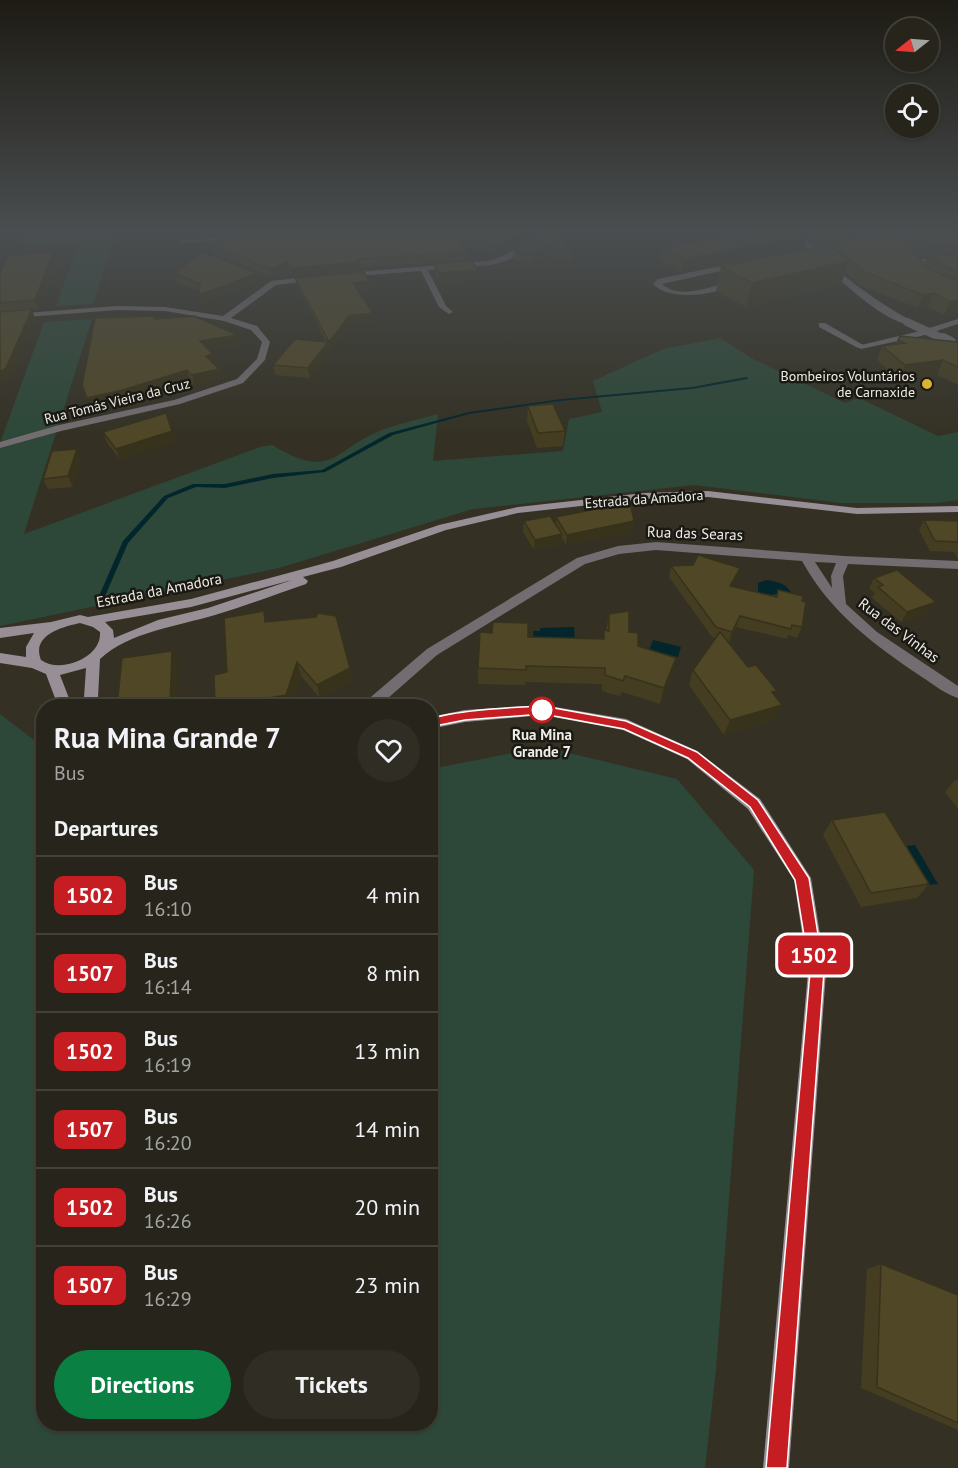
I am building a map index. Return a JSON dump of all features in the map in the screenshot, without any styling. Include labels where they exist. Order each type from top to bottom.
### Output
[{"type":"street","points":[[225,319],[253,299]]},
{"type":"street","points":[[439,299],[449,312]]},
{"type":"street","points":[[866,299],[907,322],[955,344]]},
{"type":"street","name":"Rua Tomás Vieira da Cruz","points":[[0,317],[117,308],[165,309],[225,319],[254,328],[266,342],[261,360],[240,381],[177,402],[59,428],[0,445]]},
{"type":"street","points":[[861,346],[918,334],[958,321]]},
{"type":"street","name":"Estrada da Amadora","points":[[92,620],[191,603],[337,564],[443,527],[518,510],[644,496],[708,494],[857,511],[958,509]]},
{"type":"street","name":"Rua das Searas","points":[[378,699],[432,652],[581,561],[618,550],[656,546],[807,558],[958,565]]},
{"type":"street","name":"Rua das Vinhas","points":[[807,558],[816,577],[840,606],[862,626],[958,693]]},
{"type":"street","points":[[840,606],[837,576],[844,560]]},
{"type":"street","name":"Estrada da Amadora","points":[[105,647],[163,623],[211,612],[290,587],[337,564]]},
{"type":"street","points":[[0,633],[80,619],[92,620],[101,624],[107,630],[108,638],[105,647],[93,659],[73,668],[51,670],[34,663],[0,658]]},
{"type":"street","points":[[34,663],[30,656],[35,639],[54,625]]},
{"type":"street","points":[[91,699],[93,659]]},
{"type":"street","points":[[51,670],[62,699]]},
{"type":"street","points":[[438,721],[465,716],[543,710],[626,725],[692,755],[754,804],[802,878],[817,972],[776,1468]]},
{"type":"lane","points":[[822,325],[861,346]]},
{"type":"green space","points":[[59,299],[95,299],[93,304],[56,306]]},
{"type":"green space","points":[[92,319],[24,534],[260,447],[272,445],[292,456],[321,462],[331,459],[384,429],[438,414],[433,461],[563,451],[569,419],[602,412],[593,381],[663,349],[720,338],[755,360],[845,403],[859,398],[938,436],[958,432],[958,500],[937,503],[841,503],[694,485],[473,509],[279,568],[0,626],[0,443],[44,322]]},
{"type":"green space","points":[[0,714],[36,742],[36,1431],[438,1431],[438,768],[544,747],[677,779],[754,870],[716,1369],[705,1468],[0,1468]]},
{"type":"water","points":[[766,580],[783,584],[789,590],[792,598],[773,594],[773,597],[758,592],[758,583]]},
{"type":"water","points":[[574,627],[575,641],[534,641],[533,631],[540,631],[540,628]]},
{"type":"water","points":[[653,640],[681,647],[678,657],[649,650]]},
{"type":"water","points":[[915,845],[938,884],[919,886],[897,847]]},
{"type":"building","points":[[0,299],[36,299],[35,300],[0,303]]},
{"type":"building","points":[[306,299],[363,299],[373,313],[349,316],[329,342]]},
{"type":"building","points":[[944,299],[958,299],[958,300],[950,302]]},
{"type":"building","points":[[32,309],[6,368],[0,372],[0,312]]},
{"type":"building","points":[[155,316],[155,319],[194,316],[238,335],[200,341],[213,354],[206,356],[219,369],[192,375],[187,370],[123,390],[87,398],[82,385],[95,318]]},
{"type":"building","points":[[900,336],[958,342],[958,367],[943,360],[905,365],[882,346],[905,343],[898,340]]},
{"type":"building","points":[[295,339],[328,342],[308,368],[273,365]]},
{"type":"building","points":[[553,404],[565,431],[538,433],[528,406]]},
{"type":"building","points":[[166,413],[172,431],[116,449],[103,432]]},
{"type":"building","points":[[77,449],[68,476],[43,479],[52,451]]},
{"type":"building","points":[[630,502],[634,521],[567,535],[556,517]]},
{"type":"building","points":[[550,516],[562,534],[535,540],[524,521]]},
{"type":"building","points":[[924,520],[958,521],[958,542],[935,541]]},
{"type":"building","points":[[698,555],[740,568],[730,586],[777,597],[778,590],[803,596],[802,601],[806,602],[802,627],[792,625],[791,629],[740,616],[732,632],[716,627],[671,566],[693,565]]},
{"type":"building","points":[[897,570],[936,602],[907,612],[878,587],[883,585],[874,578]]},
{"type":"building","points":[[264,611],[265,622],[316,617],[318,613],[336,616],[350,668],[317,685],[297,662],[286,695],[263,699],[215,699],[214,675],[227,672],[224,618]]},
{"type":"building","points":[[629,611],[629,632],[638,633],[638,646],[676,658],[664,688],[625,676],[623,681],[605,675],[605,668],[526,666],[526,670],[478,668],[480,632],[492,633],[493,622],[528,623],[528,637],[604,639],[604,630],[609,631],[609,614]]},
{"type":"building","points":[[720,632],[748,667],[756,665],[777,691],[772,692],[782,705],[730,720],[693,670]]},
{"type":"building","points":[[172,651],[170,699],[118,699],[122,658]]},
{"type":"building","points":[[885,812],[929,884],[871,893],[832,820]]},
{"type":"building","points":[[881,1264],[958,1295],[958,1423],[877,1387]]},
{"type":"waterway","points":[[99,603],[125,542],[166,497],[195,485],[225,486],[273,476],[323,471],[391,434],[469,413],[561,400],[692,388],[746,378]]},
{"type":"bus line","name":"1502","points":[[438,721],[465,716],[543,710],[626,725],[692,755],[754,804],[802,878],[817,972],[776,1468]]},
{"type":"place","name":"Bombeiros Voluntários de Carnaxide","points":[[927,384]]},
{"type":"place","name":"Rua Mina Grande 7","points":[[542,710]]}]
